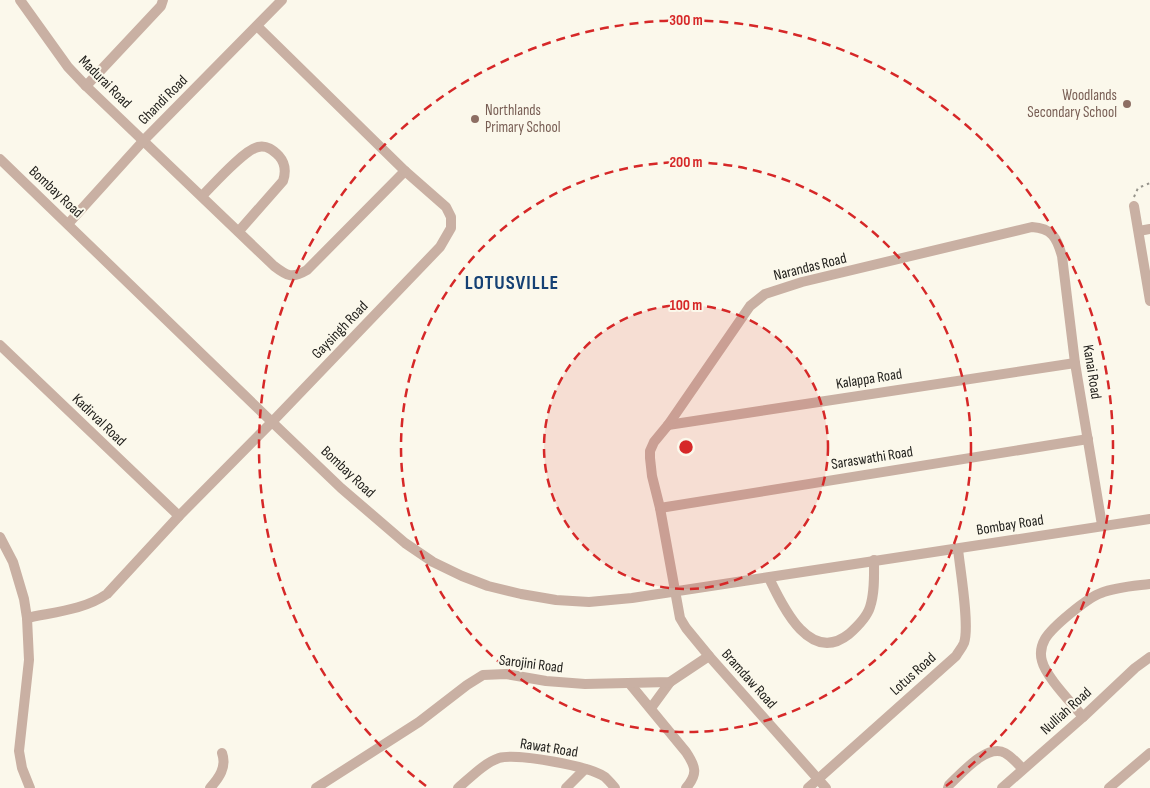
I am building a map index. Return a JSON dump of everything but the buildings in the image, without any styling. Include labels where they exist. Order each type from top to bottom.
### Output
[{"type":"street","name":"Madurai Road","points":[[20,0],[68,67],[86,86],[281,272],[289,276],[295,276],[307,270],[405,171]]},
{"type":"street","points":[[86,86],[161,6],[163,0]]},
{"type":"street","name":"Ghandi Road","points":[[68,224],[144,140],[282,0]]},
{"type":"street","name":"Gaysingh Road","points":[[27,618],[82,606],[98,600],[119,582],[179,516],[272,422],[448,236],[452,224],[446,207],[405,171],[257,26]]},
{"type":"street","points":[[202,196],[252,149],[265,147],[272,149],[281,159],[285,169],[286,174],[283,182],[238,231]]},
{"type":"street","name":"Bombay Road","points":[[0,159],[341,488],[405,543],[433,562],[488,586],[556,600],[589,602],[632,598],[1150,519]]},
{"type":"street","points":[[1134,206],[1150,301]]},
{"type":"street","name":"Narandas Road","points":[[674,591],[660,508],[652,476],[650,451],[654,442],[668,425],[750,306],[765,294],[802,282],[1032,227],[1044,228]]},
{"type":"street","name":"Kanai Road","points":[[1044,228],[1055,237],[1062,256],[1075,363],[1102,525]]},
{"type":"street","points":[[1139,231],[1150,229]]},
{"type":"street","name":"Kadirval Road","points":[[0,345],[179,516]]},
{"type":"street","name":"Kalappa Road","points":[[668,425],[1075,363]]},
{"type":"street","name":"Saraswathi Road","points":[[660,508],[1088,439]]},
{"type":"street","points":[[0,537],[13,562],[24,599],[27,618],[29,660],[19,751],[22,768],[30,788]]},
{"type":"street","name":"Lotus Road","points":[[808,788],[956,656],[966,634],[958,549]]},
{"type":"street","points":[[769,578],[779,598],[804,633],[818,642],[833,642],[842,639],[852,631],[867,614],[871,605],[873,591],[874,560]]},
{"type":"street","points":[[1083,717],[1042,664],[1040,656],[1045,638],[1092,596],[1125,587],[1150,584]]},
{"type":"street","name":"Bramdaw Road","points":[[674,591],[680,618],[686,628],[826,788]]},
{"type":"street","points":[[651,708],[670,682],[709,656]]},
{"type":"street","name":"Nulliah Road","points":[[1002,788],[1083,717],[1135,668],[1150,657]]},
{"type":"street","name":"Sarojini Road","points":[[316,788],[419,722],[475,679],[483,675],[506,674],[571,684],[670,682]]},
{"type":"street","points":[[630,684],[693,763],[693,777],[686,788]]},
{"type":"street","points":[[948,788],[976,760],[993,751],[1005,753],[1024,769]]},
{"type":"street","points":[[1109,788],[1150,753]]},
{"type":"street","points":[[210,788],[218,779],[223,768],[224,758],[222,754]]},
{"type":"street","name":"Rawat Road","points":[[458,788],[488,764],[506,757],[554,762],[585,769],[604,777],[615,788]]},
{"type":"street","name":"Rawat Road","points":[[566,788],[585,769]]},
{"type":"path","points":[[1134,206],[1135,192],[1138,188],[1150,183]]},
{"type":"place","name":"Woodlands Secondary School","points":[[1127,104]]},
{"type":"place","name":"Northlands Primary School","points":[[475,119]]},
{"type":"district","name":"LOTUSVILLE","points":[[512,283]]}]
